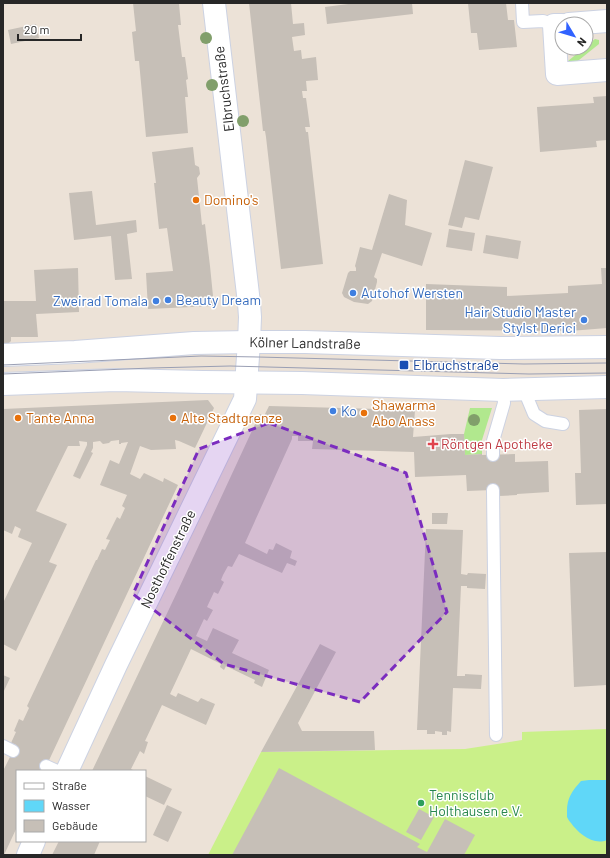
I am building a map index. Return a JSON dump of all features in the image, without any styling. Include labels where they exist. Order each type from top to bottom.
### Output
[{"type":"main road","name":"Elbruchstraße","points":[[214,3],[249,303],[249,342]]},
{"type":"main road","points":[[594,22],[607,21]]},
{"type":"main road","points":[[558,56],[557,74],[607,70]]},
{"type":"main road","name":"Kölner Landstraße","points":[[3,355],[75,352],[194,343],[249,342],[311,342],[506,348],[607,347]]},
{"type":"main road","name":"Nosthoffenstraße","points":[[57,769],[116,665],[245,399],[249,342]]},
{"type":"main road","points":[[3,384],[116,380],[302,383],[514,390],[607,387]]},
{"type":"main road","points":[[28,855],[34,842]]},
{"type":"lane","points":[[522,3],[523,22],[544,21],[554,23]]},
{"type":"lane","points":[[493,455],[493,441],[504,403],[514,390],[534,414],[545,421],[563,424]]},
{"type":"lane","points":[[493,490],[496,735]]},
{"type":"highlighted area","points":[[269,423],[406,473],[447,612],[360,702],[224,664],[133,594],[199,449]]},
{"type":"green space","points":[[594,40],[599,40],[599,44],[594,48]]},
{"type":"green space","points":[[574,56],[584,56],[574,64],[568,61]]},
{"type":"green space","points":[[470,408],[492,408],[482,440],[482,454],[465,455],[464,434]]},
{"type":"green space","name":"Tennisclub Holthausen e.V.","points":[[607,729],[607,855],[208,855],[261,752],[465,749],[522,740],[522,732]]},
{"type":"water","points":[[607,780],[607,840],[596,841],[586,838],[574,827],[567,817],[567,806],[573,791],[581,781]]},
{"type":"building","points":[[133,3],[179,4],[181,25],[178,25],[182,57],[185,57],[188,79],[186,80],[188,97],[185,97],[188,133],[146,137],[139,61],[135,61],[132,32],[136,31]]},
{"type":"building","points":[[249,3],[291,3],[293,24],[304,23],[305,35],[292,37],[294,51],[301,50],[302,59],[316,57],[318,80],[306,81],[307,91],[302,91],[303,98],[306,98],[310,127],[305,127],[306,132],[308,132],[323,264],[281,269],[266,137],[265,131],[263,131]]},
{"type":"building","points":[[356,3],[412,3],[413,14],[327,24],[325,7]]},
{"type":"building","points":[[468,3],[506,3],[508,20],[514,20],[517,47],[479,50],[477,33],[471,33]]},
{"type":"building","points":[[36,24],[39,38],[11,44],[8,30]]},
{"type":"building","points":[[607,96],[607,140],[596,141],[597,147],[540,152],[537,107],[594,103],[593,97]]},
{"type":"building","points":[[193,147],[195,165],[199,167],[200,174],[197,178],[202,225],[205,224],[214,306],[148,309],[146,273],[173,271],[167,228],[159,229],[152,152]]},
{"type":"building","points":[[465,160],[493,167],[479,220],[465,217],[462,228],[448,225]]},
{"type":"building","points":[[92,191],[96,225],[136,220],[137,232],[127,234],[132,279],[115,280],[111,236],[74,240],[69,193]]},
{"type":"building","points":[[389,194],[407,200],[405,225],[432,233],[422,266],[382,253],[374,277],[377,279],[377,282],[372,301],[368,304],[354,302],[344,297],[342,293],[348,273],[350,271],[356,271],[355,266],[360,247],[372,250]]},
{"type":"building","points":[[449,229],[475,233],[472,251],[446,247]]},
{"type":"building","points":[[486,235],[521,241],[518,259],[483,253]]},
{"type":"building","points":[[78,268],[79,312],[36,314],[38,337],[11,337],[11,341],[9,343],[3,343],[3,301],[36,301],[34,270]]},
{"type":"building","points":[[601,268],[607,268],[607,328],[570,331],[426,330],[426,284],[507,287],[507,296],[568,293],[568,286],[602,284]]},
{"type":"building","points":[[208,400],[214,408],[195,448],[175,440],[176,449],[151,450],[140,446],[130,474],[140,479],[144,473],[163,482],[164,478],[178,485],[44,770],[16,770],[16,829],[4,855],[3,769],[16,745],[11,743],[16,732],[14,731],[19,719],[23,721],[29,708],[27,706],[96,560],[102,549],[105,550],[110,540],[106,539],[117,517],[120,519],[125,508],[122,506],[127,495],[100,485],[110,460],[119,464],[128,442],[119,444],[119,440],[103,444],[100,441],[93,442],[91,452],[93,453],[80,479],[73,476],[87,442],[79,441],[80,446],[68,446],[36,511],[67,524],[49,562],[57,565],[16,651],[3,644],[3,603],[32,543],[18,537],[21,529],[15,526],[12,534],[3,530],[3,409]]},
{"type":"building","points":[[269,406],[415,410],[413,437],[464,434],[465,455],[515,454],[515,462],[548,461],[549,492],[499,496],[493,490],[467,491],[466,475],[415,477],[414,452],[312,449],[313,441],[298,441],[298,436],[292,436],[292,439],[245,543],[267,554],[269,549],[273,550],[276,543],[292,551],[290,558],[297,561],[295,566],[287,563],[282,573],[239,554],[232,567],[228,566],[223,575],[221,580],[224,582],[218,594],[214,592],[207,607],[213,610],[207,621],[204,619],[196,636],[207,641],[213,628],[239,640],[232,653],[269,670],[262,687],[254,683],[255,680],[226,666],[224,670],[220,667],[221,664],[191,649],[170,694],[176,697],[178,693],[198,702],[201,698],[215,704],[206,725],[162,705],[145,741],[148,742],[144,754],[140,751],[131,769],[133,770],[92,770],[256,422],[260,414],[264,416]]},
{"type":"building","points":[[607,409],[607,504],[576,505],[575,473],[581,473],[579,410]]},
{"type":"building","points":[[432,513],[448,513],[447,524],[432,524]]},
{"type":"building","points":[[426,529],[463,530],[461,574],[486,574],[485,589],[467,588],[467,586],[461,586],[457,676],[465,676],[465,674],[482,675],[481,689],[453,688],[451,732],[447,731],[447,735],[442,735],[442,732],[435,731],[435,734],[427,734],[427,730],[417,730]]},
{"type":"building","points":[[607,552],[607,685],[574,687],[569,553]]},
{"type":"building","points":[[320,644],[336,652],[298,723],[302,731],[374,731],[375,750],[261,752]]},
{"type":"building","points":[[3,675],[10,678],[3,693]]},
{"type":"building","points":[[279,768],[420,844],[417,847],[427,852],[445,819],[475,835],[464,855],[232,855]]},
{"type":"building","points":[[146,776],[172,789],[164,805],[146,796]]},
{"type":"building","points":[[167,805],[182,812],[168,842],[153,835]]},
{"type":"building","points":[[419,809],[434,817],[421,840],[406,832]]},
{"type":"building","points":[[58,842],[100,842],[94,855],[52,855]]},
{"type":"tram line","points":[[3,365],[201,356],[524,364],[607,363]]},
{"type":"tram line","points":[[3,374],[230,366],[529,374],[607,373]]},
{"type":"place","name":"Domino's","points":[[196,200]]},
{"type":"place","name":"Autohof Wersten","points":[[353,293]]},
{"type":"place","name":"Beauty Dream","points":[[168,300]]},
{"type":"place","name":"Zweirad Tomala","points":[[156,301]]},
{"type":"place","name":"Hair Studio Master Stylst Derici","points":[[584,320]]},
{"type":"place","name":"Elbruchstraße","points":[[404,365]]},
{"type":"place","name":"Ko","points":[[333,411]]},
{"type":"place","name":"Shawarma Abo Anass","points":[[364,413]]},
{"type":"place","name":"Tante Anna","points":[[18,418]]},
{"type":"place","name":"Alte Stadtgrenze","points":[[173,418]]},
{"type":"place","name":"Röntgen Apotheke","points":[[433,444]]},
{"type":"place","name":"Tennisclub Holthausen e.V.","points":[[421,803]]}]
